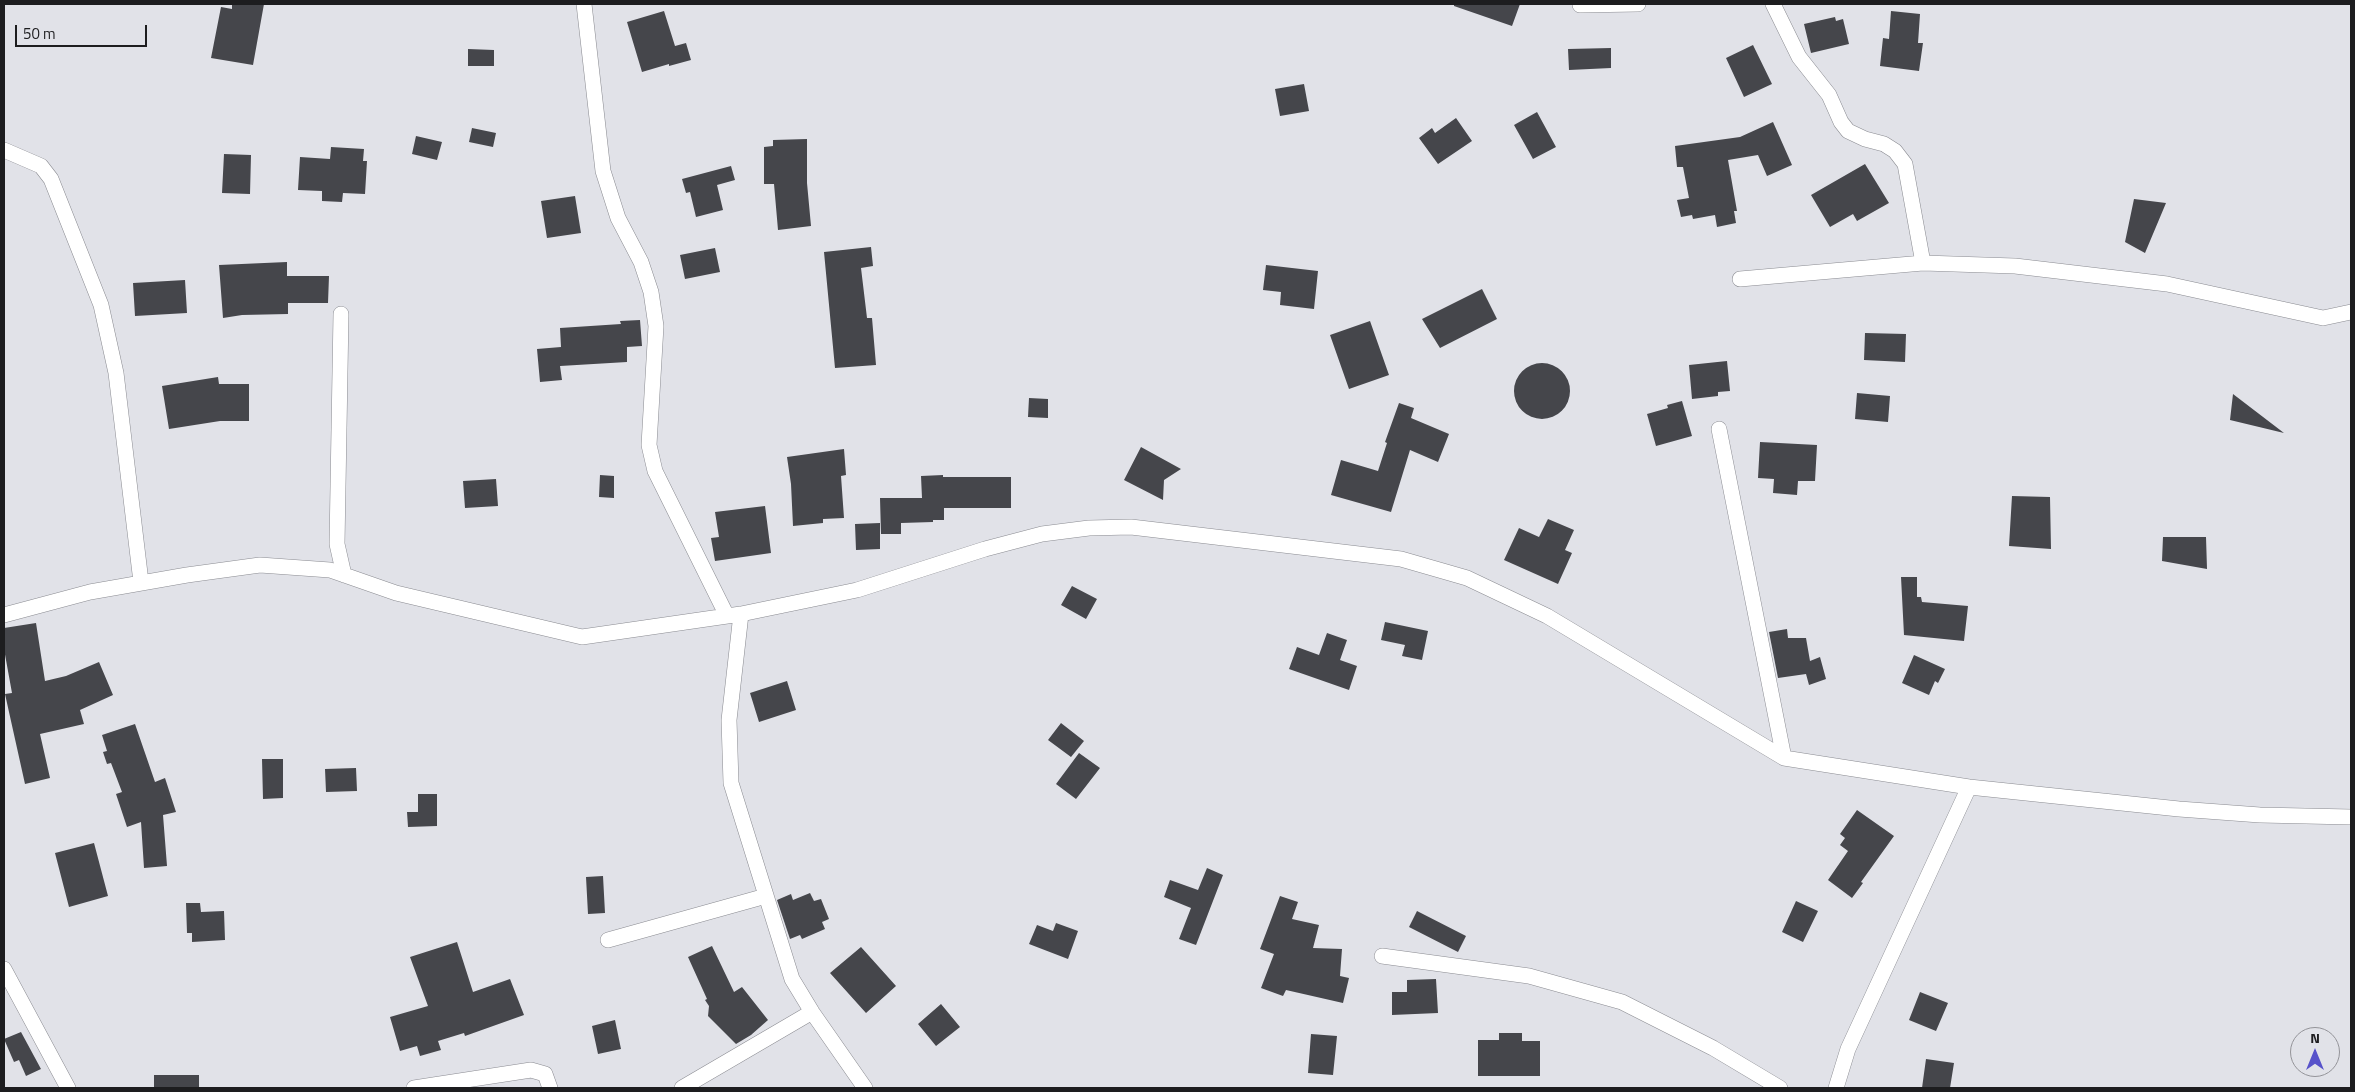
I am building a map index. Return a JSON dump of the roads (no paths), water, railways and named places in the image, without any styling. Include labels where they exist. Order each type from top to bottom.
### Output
[{"type":"street","points":[[584,4],[603,171],[618,218],[641,262],[651,292],[655,317],[649,444],[655,471],[734,615],[729,720],[731,783],[792,979],[812,1012],[865,1088]]},
{"type":"street","points":[[1580,5],[1638,4]]},
{"type":"street","points":[[1774,4],[1799,57],[1829,95],[1841,122],[1848,131],[1865,139],[1884,144],[1895,151],[1905,164],[1922,263]]},
{"type":"street","points":[[4,150],[41,166],[51,179],[102,305],[116,373],[141,582]]},
{"type":"street","points":[[1740,279],[1922,263],[2016,266],[2167,284],[2323,318],[2351,312]]},
{"type":"street","points":[[341,314],[338,544],[344,575]]},
{"type":"street","points":[[1719,429],[1784,758]]},
{"type":"street","points":[[4,614],[90,592],[141,582],[260,565],[330,570],[396,593],[582,637],[734,615],[857,590],[986,549],[1042,534],[1089,528],[1131,526],[1401,559],[1467,578],[1547,616],[1784,758],[1969,787],[2179,809],[2260,815],[2351,818]]},
{"type":"street","points":[[1836,1088],[1848,1049],[1969,787]]},
{"type":"street","points":[[608,940],[766,896]]},
{"type":"street","points":[[1382,956],[1529,976],[1622,1002],[1714,1048],[1780,1088]]},
{"type":"street","points":[[4,969],[68,1088]]},
{"type":"street","points":[[682,1088],[812,1012]]},
{"type":"street","points":[[414,1088],[531,1070],[545,1074],[550,1088]]}]
